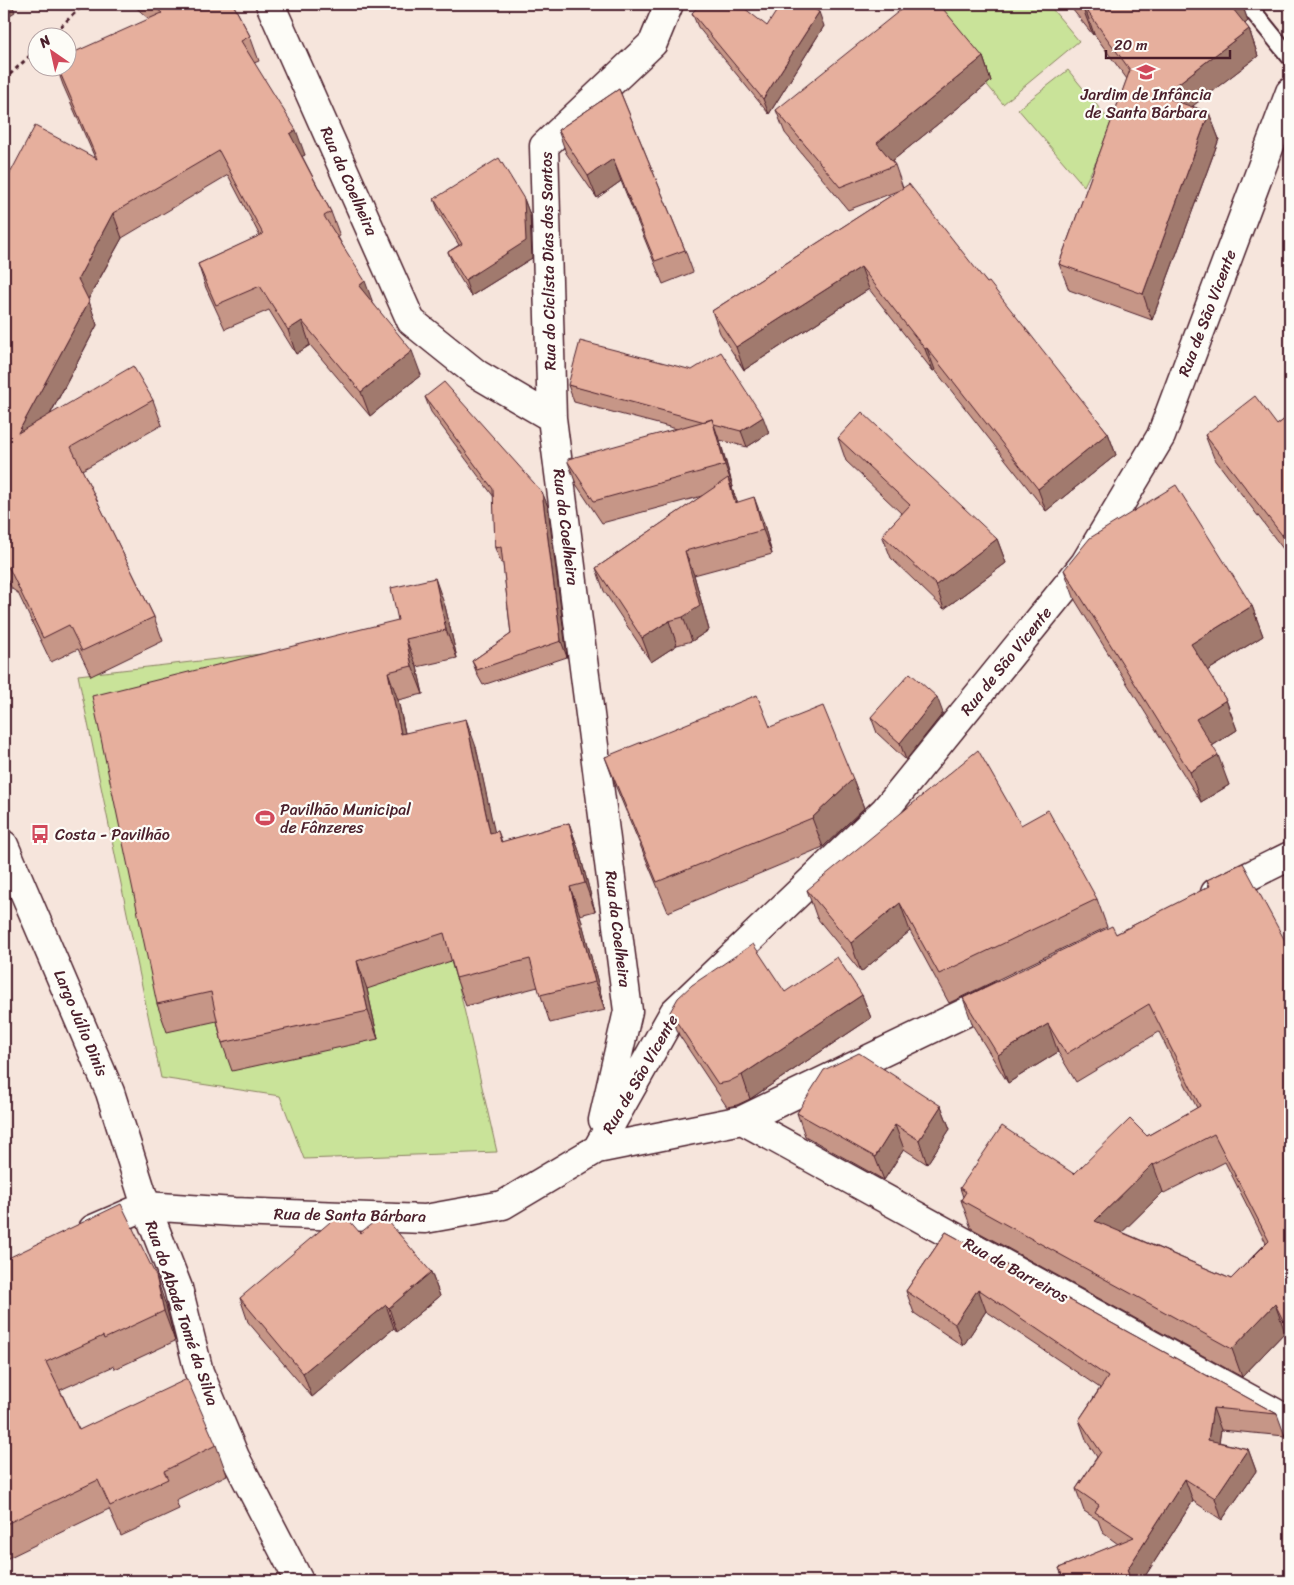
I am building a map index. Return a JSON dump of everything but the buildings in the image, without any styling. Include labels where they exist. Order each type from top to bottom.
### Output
[{"type":"street","name":"Rua da Coelheira","points":[[270,4],[411,321],[477,374],[552,418],[628,1011],[597,1149]]},
{"type":"street","name":"Rua do Ciclista Dias dos Santos","points":[[552,418],[544,146],[653,43],[669,4]]},
{"type":"street","name":"Rua de São Vicente","points":[[597,1149],[674,1012],[885,810],[1085,563],[1161,436],[1290,92]]},
{"type":"street","name":"Largo Júlio Dinis","points":[[4,845],[110,1092],[146,1206]]},
{"type":"street","points":[[1191,904],[1290,856]]},
{"type":"street","name":"Rua de Santa Bárbara","points":[[75,1236],[146,1206],[234,1212],[425,1219],[503,1205],[597,1149],[742,1120],[1021,986]]},
{"type":"street","name":"Rua de Barreiros","points":[[742,1120],[1290,1421]]},
{"type":"street","name":"Rua do Abade Tomé da Silva","points":[[146,1206],[178,1288],[199,1372],[235,1457],[299,1581]]},
{"type":"lane","points":[[1247,4],[1290,57]]},
{"type":"path","points":[[59,28],[84,4]]},
{"type":"path","points":[[4,80],[28,57]]},
{"type":"green space","points":[[920,4],[1048,4],[1079,41],[1003,104]]},
{"type":"green space","points":[[1068,70],[1114,126],[1084,186],[1018,109]]},
{"type":"green space","name":"Pavilhão Municipal de Fânzeres","points":[[383,640],[388,653],[453,961],[497,1152],[304,1159],[280,1096],[161,1078],[78,675]]},
{"type":"place","name":"Jardim de Infância de Santa Bárbara","points":[[1146,72]]},
{"type":"place","name":"Pavilhão Municipal de Fânzeres","points":[[265,818]]},
{"type":"place","name":"Costa - Pavilhão","points":[[40,834]]}]
